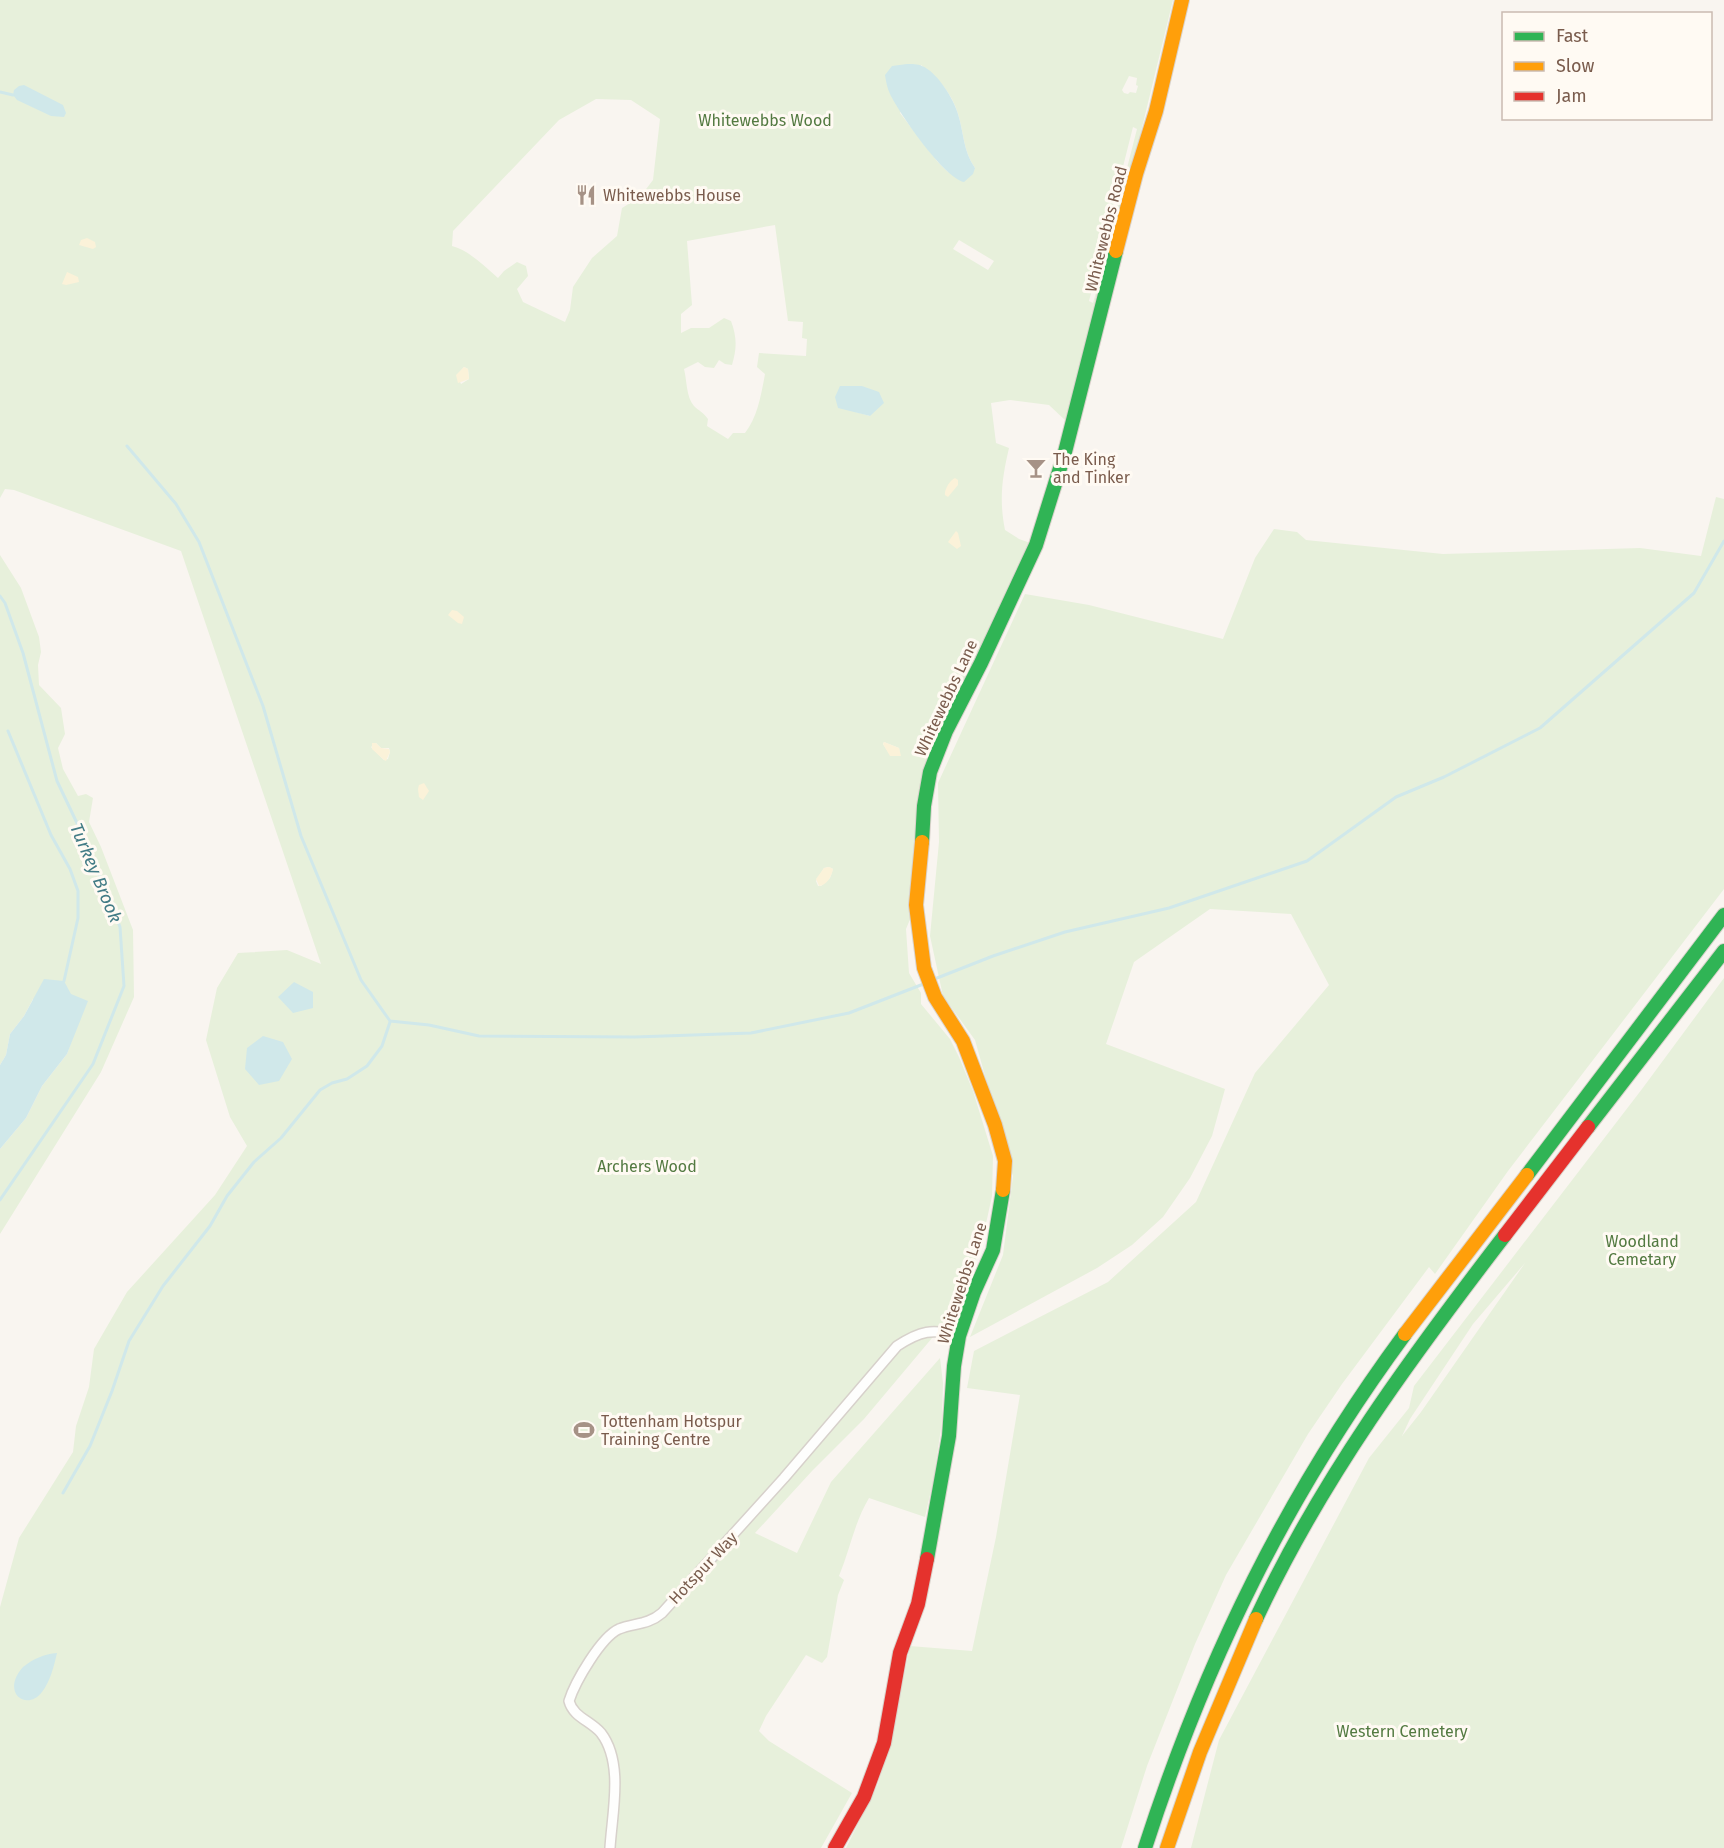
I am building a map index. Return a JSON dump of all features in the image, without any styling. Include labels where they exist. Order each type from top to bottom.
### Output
[{"type":"main road","name":"Whitewebbs Road","points":[[1061,467],[1136,174],[1156,111],[1182,0]]},
{"type":"main road","name":"Whitewebbs Lane","points":[[835,1848],[864,1797],[884,1743],[900,1653],[918,1604],[939,1500],[949,1436],[954,1366],[959,1335],[974,1292],[993,1250],[1005,1161],[995,1125],[963,1041],[935,997],[924,968],[916,905],[924,806],[930,772],[946,731],[981,663],[1036,545],[1061,467]]},
{"type":"main road","points":[[1145,1848],[1182,1740],[1225,1637],[1270,1545],[1326,1449],[1400,1341],[1724,915]]},
{"type":"main road","points":[[1167,1848],[1202,1744],[1245,1641],[1282,1566],[1332,1477],[1421,1345],[1724,951]]},
{"type":"street","name":"Hotspur Way","points":[[610,1848],[614,1780],[612,1752],[601,1733],[573,1711],[569,1701],[596,1651],[612,1633],[625,1627],[651,1621],[662,1613],[761,1504],[897,1346],[909,1338],[931,1330],[959,1335]]},
{"type":"green space","points":[[0,0],[1173,0],[1119,222],[1066,421],[1049,405],[1010,400],[991,403],[996,443],[1009,448],[1002,489],[1005,530],[1019,539],[1036,545],[930,772],[916,905],[906,929],[909,973],[921,993],[921,1004],[950,1039],[959,1057],[973,1091],[993,1156],[992,1196],[980,1250],[958,1300],[958,1312],[943,1325],[864,1419],[755,1533],[797,1553],[831,1482],[940,1358],[943,1383],[942,1421],[934,1477],[925,1517],[869,1498],[839,1576],[844,1580],[838,1595],[827,1657],[822,1663],[806,1655],[766,1716],[759,1731],[769,1741],[852,1793],[821,1848],[0,1848],[0,1607],[19,1538],[73,1452],[76,1426],[89,1387],[94,1349],[127,1292],[215,1195],[247,1146],[230,1117],[206,1040],[217,988],[238,953],[287,950],[321,964],[181,551],[14,490],[5,489],[0,498]],"holes":[[[921,65],[939,81],[952,99],[968,155],[975,168],[948,172],[900,113]],[[1129,76],[1137,78],[1136,93],[1124,93],[1122,90]],[[596,99],[631,100],[660,119],[653,180],[640,197],[622,208],[617,236],[592,258],[573,287],[570,310],[565,322],[523,302],[517,289],[528,276],[526,266],[517,262],[498,278],[471,255],[452,246],[453,231],[559,120]],[[1133,127],[1137,129],[1106,250],[1102,250]],[[775,225],[788,321],[803,322],[802,338],[807,339],[806,356],[759,353],[757,367],[765,374],[756,412],[745,433],[733,433],[728,439],[707,426],[708,419],[689,398],[684,369],[698,362],[705,367],[714,368],[719,360],[732,365],[736,343],[731,321],[724,318],[709,328],[691,328],[681,333],[681,314],[692,305],[687,241]],[[959,240],[994,261],[988,270],[953,249]],[[1096,274],[1101,275],[1093,303],[1089,301]],[[464,367],[468,369],[469,379],[461,384],[457,375]],[[862,386],[870,416],[856,412]],[[884,742],[899,748],[900,756],[891,756]],[[376,743],[381,748],[389,748],[388,759],[384,760],[371,747]],[[824,868],[833,869],[830,878],[818,886],[816,881]]]},
{"type":"green space","points":[[1716,497],[1724,499],[1724,889],[1508,1171],[1435,1274],[1429,1267],[1342,1384],[1308,1434],[1226,1575],[1195,1644],[1147,1766],[1121,1848],[846,1848],[878,1784],[894,1727],[910,1646],[972,1651],[996,1537],[1020,1395],[967,1388],[974,1351],[1108,1282],[1196,1202],[1255,1073],[1329,985],[1291,914],[1210,909],[1134,962],[1106,1044],[1225,1089],[1212,1136],[1190,1178],[1163,1217],[1132,1245],[1097,1268],[970,1337],[1003,1255],[1013,1176],[975,1040],[943,996],[930,936],[939,842],[938,783],[1025,594],[1089,605],[1223,639],[1255,558],[1274,529],[1297,532],[1306,540],[1443,554],[1640,548],[1701,556]]},
{"type":"green space","points":[[0,555],[21,588],[39,637],[41,652],[38,665],[39,685],[61,708],[65,734],[58,748],[63,769],[78,796],[86,794],[93,798],[89,822],[133,930],[134,997],[101,1072],[0,1234],[0,1149],[26,1118],[42,1086],[67,1054],[76,1029],[33,999],[24,1016],[10,1034],[6,1055],[0,1065]]},
{"type":"green space","points":[[1724,978],[1724,1848],[1191,1848],[1219,1740],[1369,1458],[1409,1408],[1414,1386],[1642,1089]],"holes":[[[1525,1263],[1402,1436],[1410,1419],[1473,1324]]]},
{"type":"sand","points":[[87,238],[95,242],[96,247],[93,249],[79,245],[81,240]]},
{"type":"sand","points":[[67,272],[78,277],[79,282],[62,284]]},
{"type":"sand","points":[[464,367],[468,369],[469,379],[458,383],[456,375]]},
{"type":"sand","points":[[955,478],[958,480],[958,485],[948,497],[945,491]]},
{"type":"sand","points":[[956,531],[961,546],[957,549],[948,542]]},
{"type":"sand","points":[[452,610],[464,617],[462,624],[448,615]]},
{"type":"sand","points":[[884,742],[899,748],[901,756],[890,756]]},
{"type":"sand","points":[[372,743],[389,749],[386,761],[372,749]]},
{"type":"sand","points":[[424,783],[429,791],[423,800],[419,797],[418,789],[419,785]]},
{"type":"sand","points":[[824,868],[833,869],[830,877],[819,886],[816,879]]},
{"type":"water","points":[[919,65],[928,69],[939,80],[953,101],[966,148],[975,168],[973,174],[964,182],[955,178],[934,157],[912,129],[890,94],[885,75],[892,66]]},
{"type":"water","points":[[24,85],[63,105],[66,113],[64,117],[51,116],[17,100],[13,95],[14,90]]},
{"type":"water","points":[[840,386],[862,386],[879,392],[884,403],[870,416],[838,408],[835,397]]},
{"type":"water","points":[[44,979],[64,981],[71,994],[88,1001],[67,1054],[42,1086],[26,1118],[0,1149],[0,1065],[6,1055],[10,1034],[24,1016]]},
{"type":"water","points":[[294,982],[313,992],[313,1008],[293,1013],[278,997]]},
{"type":"water","points":[[263,1036],[283,1042],[292,1059],[279,1081],[259,1085],[245,1069],[247,1048]]},
{"type":"water","points":[[57,1653],[49,1679],[42,1692],[36,1698],[29,1700],[18,1697],[14,1685],[23,1667],[39,1657]]},
{"type":"waterway","points":[[0,92],[13,95]]},
{"type":"waterway","points":[[127,446],[176,504],[199,542],[263,706],[301,836],[361,980],[390,1021],[429,1025],[479,1036],[635,1037],[751,1033],[849,1013],[926,983]]},
{"type":"waterway","points":[[932,980],[993,956],[1065,932],[1169,908],[1307,861],[1396,797],[1444,777],[1540,728],[1694,593],[1724,541]]},
{"type":"waterway","name":"Turkey Brook","points":[[0,596],[5,603],[23,653],[57,781],[86,842],[120,927],[124,986],[93,1064],[0,1200]]},
{"type":"waterway","points":[[8,731],[51,835],[70,869],[78,891],[78,918],[64,981]]},
{"type":"waterway","points":[[63,1493],[90,1446],[129,1341],[163,1286],[210,1226],[227,1196],[254,1162],[281,1138],[320,1090],[332,1083],[347,1079],[367,1066],[382,1046],[390,1022]]},
{"type":"traffic: fast","points":[[922,842],[924,806],[930,772],[946,731],[981,663],[1036,545],[1065,452],[1116,251]]},
{"type":"traffic: fast","points":[[1527,1175],[1724,915]]},
{"type":"traffic: fast","points":[[1588,1127],[1724,951]]},
{"type":"traffic: fast","points":[[927,1559],[949,1436],[954,1366],[959,1336],[974,1292],[993,1250],[1003,1190]]},
{"type":"traffic: fast","points":[[1256,1619],[1309,1517],[1370,1420],[1436,1326],[1505,1235]]},
{"type":"traffic: fast","points":[[1145,1848],[1195,1710],[1254,1580],[1323,1455],[1362,1394],[1405,1334]]},
{"type":"traffic: slow","points":[[1116,251],[1136,174],[1156,111],[1182,0]]},
{"type":"traffic: slow","points":[[922,842],[916,905],[924,968],[935,997],[963,1041],[995,1125],[1005,1161],[1003,1190]]},
{"type":"traffic: slow","points":[[1405,1334],[1527,1175]]},
{"type":"traffic: slow","points":[[1167,1848],[1200,1752],[1256,1619]]},
{"type":"traffic: jam","points":[[1505,1235],[1588,1127]]},
{"type":"traffic: jam","points":[[835,1848],[864,1797],[884,1743],[900,1653],[918,1604],[927,1559]]},
{"type":"place","name":"Whitewebbs House","points":[[586,195]]},
{"type":"place","name":"The King and Tinker","points":[[1036,468]]},
{"type":"place","name":"Tottenham Hotspur Training Centre","points":[[584,1430]]},
{"type":"park label","name":"Whitewebbs Wood","points":[[765,120]]},
{"type":"park label","name":"Archers Wood","points":[[647,1166]]},
{"type":"park label","name":"Woodland Cemetary","points":[[1642,1250]]},
{"type":"park label","name":"Western Cemetery","points":[[1402,1731]]}]
